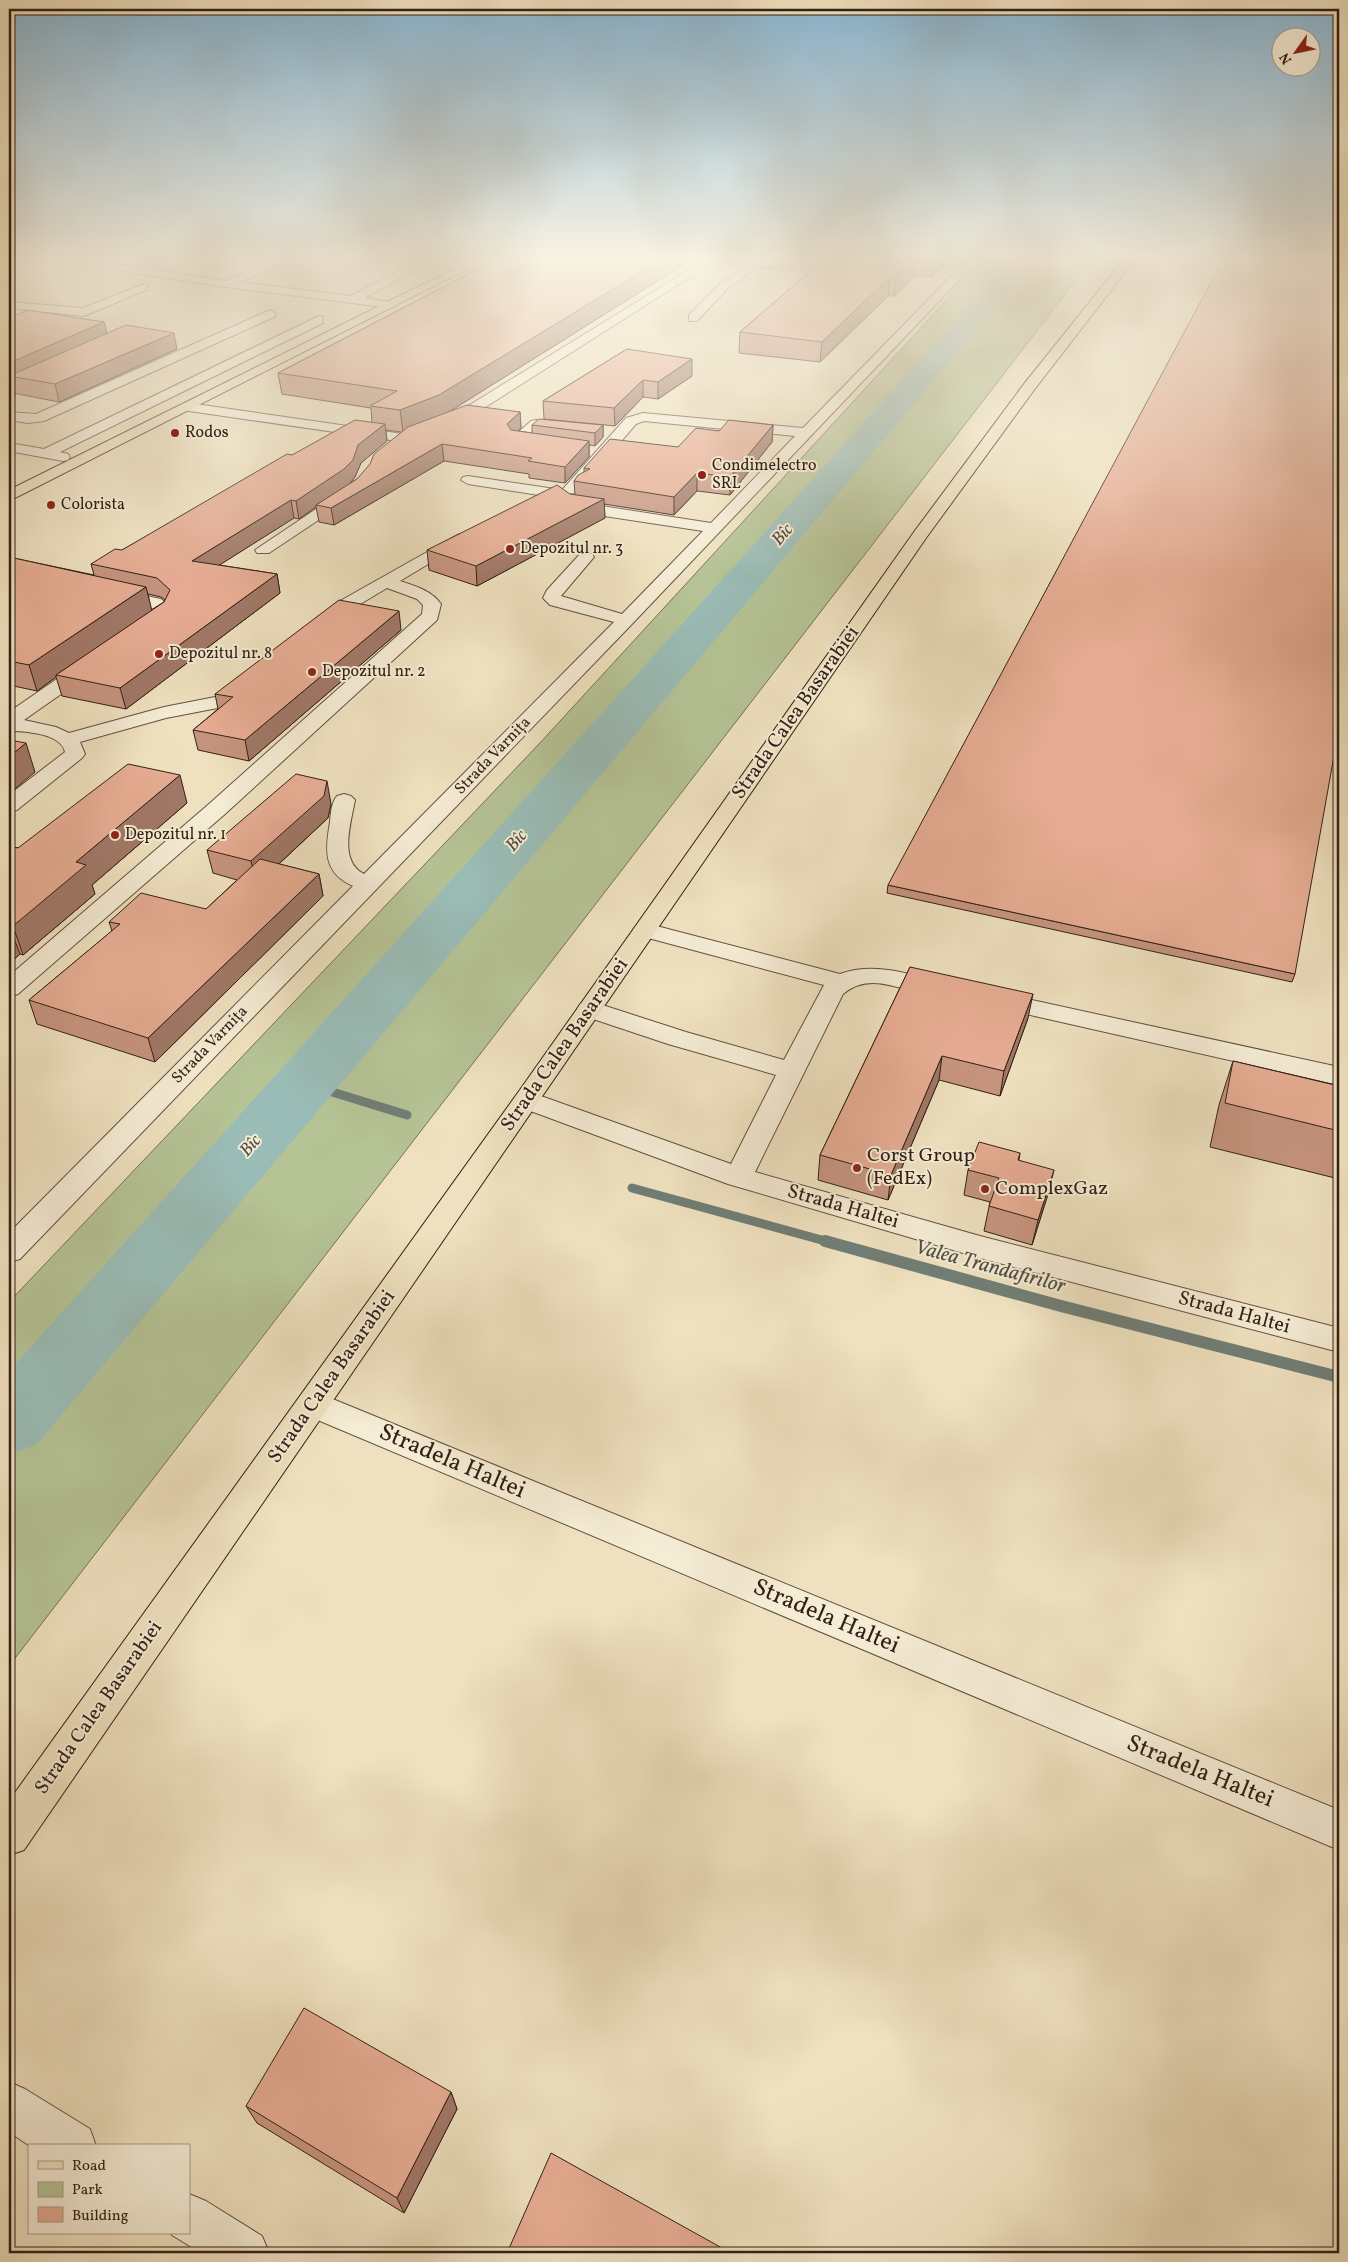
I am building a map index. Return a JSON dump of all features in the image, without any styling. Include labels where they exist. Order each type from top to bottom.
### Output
[{"type":"main road","points":[[9,496],[275,364]]},
{"type":"main road","name":"Strada Calea Basarabiei","points":[[9,1836],[527,1100],[920,535],[1047,364]]},
{"type":"street","points":[[9,429],[28,420],[44,416],[160,364]]},
{"type":"street","points":[[45,454],[230,364]]},
{"type":"street","points":[[189,407],[318,424],[398,444],[460,416],[545,364]]},
{"type":"street","name":"Strada Varnița","points":[[9,1251],[626,620],[873,364]]},
{"type":"street","points":[[9,416],[28,420]]},
{"type":"street","points":[[714,528],[571,506],[565,502],[566,495],[631,421],[643,417],[806,433]]},
{"type":"street","points":[[556,446],[517,441],[536,424],[583,429]]},
{"type":"street","points":[[602,431],[621,433]]},
{"type":"street","points":[[9,447],[82,461]]},
{"type":"street","points":[[584,450],[604,453]]},
{"type":"street","points":[[468,480],[566,495]]},
{"type":"street","points":[[263,550],[359,485]]},
{"type":"street","points":[[306,635],[346,605],[476,528]]},
{"type":"street","points":[[586,557],[553,594],[552,598],[556,601],[626,620]]},
{"type":"street","points":[[9,989],[217,809],[431,616],[432,604],[423,595],[387,582]]},
{"type":"street","points":[[96,591],[155,603],[164,610],[161,616],[129,638]]},
{"type":"street","points":[[9,721],[105,655]]},
{"type":"street","points":[[68,740],[164,713],[221,702],[260,672]]},
{"type":"street","points":[[9,725],[34,728],[68,740],[75,749],[74,754],[9,805]]},
{"type":"street","points":[[344,800],[337,848],[339,862],[345,873],[368,884]]},
{"type":"street","points":[[645,930],[840,982]]},
{"type":"street","points":[[738,1177],[833,990],[840,982],[852,976],[870,975],[972,995],[1339,1076]]},
{"type":"street","points":[[590,1009],[677,1038],[792,1071]]},
{"type":"street","name":"Strada Haltei","points":[[527,1100],[738,1177],[980,1247],[1339,1340]]},
{"type":"street","name":"Stradela Haltei","points":[[313,1404],[1339,1830]]},
{"type":"street","points":[[9,2105],[70,2144]]},
{"type":"street","points":[[190,2219],[245,2253]]},
{"type":"green space","points":[[888,364],[1012,364],[9,1666],[9,1302],[539,744]]},
{"type":"building","points":[[38,364],[103,364],[55,384],[9,376]]},
{"type":"building","points":[[296,364],[491,364],[439,395],[400,410],[370,406],[397,391],[278,373]]},
{"type":"building","points":[[603,364],[685,364],[658,382],[643,380],[614,408],[543,401]]},
{"type":"building","points":[[1167,364],[1339,364],[1339,728],[1295,974],[888,885]]},
{"type":"building","points":[[467,405],[520,412],[507,424],[511,430],[589,441],[565,467],[528,461],[532,458],[442,444],[331,508],[316,505],[357,479],[370,464],[374,454],[408,427]]},
{"type":"building","points":[[539,419],[603,425],[595,433],[532,425]]},
{"type":"building","points":[[355,420],[385,424],[358,445],[353,460],[344,469],[296,501],[291,500],[192,561],[277,574],[120,688],[56,675],[164,602],[170,590],[157,578],[91,564],[115,549],[122,550],[287,454],[292,455]]},
{"type":"building","points":[[729,420],[773,425],[730,477],[697,473],[674,497],[574,481],[578,475],[590,469],[584,468],[610,439],[678,447],[696,428],[719,431]]},
{"type":"building","points":[[557,485],[570,494],[604,499],[476,566],[427,550]]},
{"type":"building","points":[[9,557],[146,587],[29,665],[9,661]]},
{"type":"building","points":[[339,600],[399,611],[245,740],[193,730],[233,697],[215,694]]},
{"type":"building","points":[[9,740],[26,743],[9,757]]},
{"type":"building","points":[[128,764],[180,775],[76,862],[86,865],[13,926],[9,925],[9,846],[18,848]]},
{"type":"building","points":[[296,774],[327,781],[324,796],[251,861],[207,850]]},
{"type":"building","points":[[260,859],[319,874],[148,1038],[29,1000],[120,924],[109,922],[141,893],[206,909]]},
{"type":"building","points":[[910,967],[1033,994],[1004,1071],[942,1056],[891,1175],[820,1155]]},
{"type":"building","points":[[1233,1061],[1339,1086],[1339,1131],[1225,1103]]},
{"type":"building","points":[[979,1142],[1020,1153],[1018,1160],[1054,1170],[1038,1220],[989,1206],[999,1178],[968,1170]]},
{"type":"building","points":[[304,2008],[451,2092],[397,2198],[246,2106]]},
{"type":"building","points":[[551,2153],[731,2253],[507,2253]]},
{"type":"waterway","name":"Bîc","points":[[9,1423],[933,364]]},
{"type":"waterway","name":"Valea Trandafirilor","points":[[303,1083],[407,1115]]},
{"type":"waterway","name":"Valea Trandafirilor","points":[[632,1188],[829,1242]]},
{"type":"waterway","name":"Valea Trandafirilor","points":[[825,1241],[1061,1306],[1339,1377]]},
{"type":"place","name":"Rodos","points":[[175,433]]},
{"type":"place","name":"Condimelectro SRL","points":[[702,475]]},
{"type":"place","name":"Colorista","points":[[51,505]]},
{"type":"place","name":"Depozitul nr. 3","points":[[510,549]]},
{"type":"place","name":"Depozitul nr. 8","points":[[159,654]]},
{"type":"place","name":"Depozitul nr. 2","points":[[312,672]]},
{"type":"place","name":"Depozitul nr. 1","points":[[115,835]]},
{"type":"place","name":"Corst Group (FedEx)","points":[[857,1168]]},
{"type":"place","name":"ComplexGaz","points":[[985,1189]]}]
